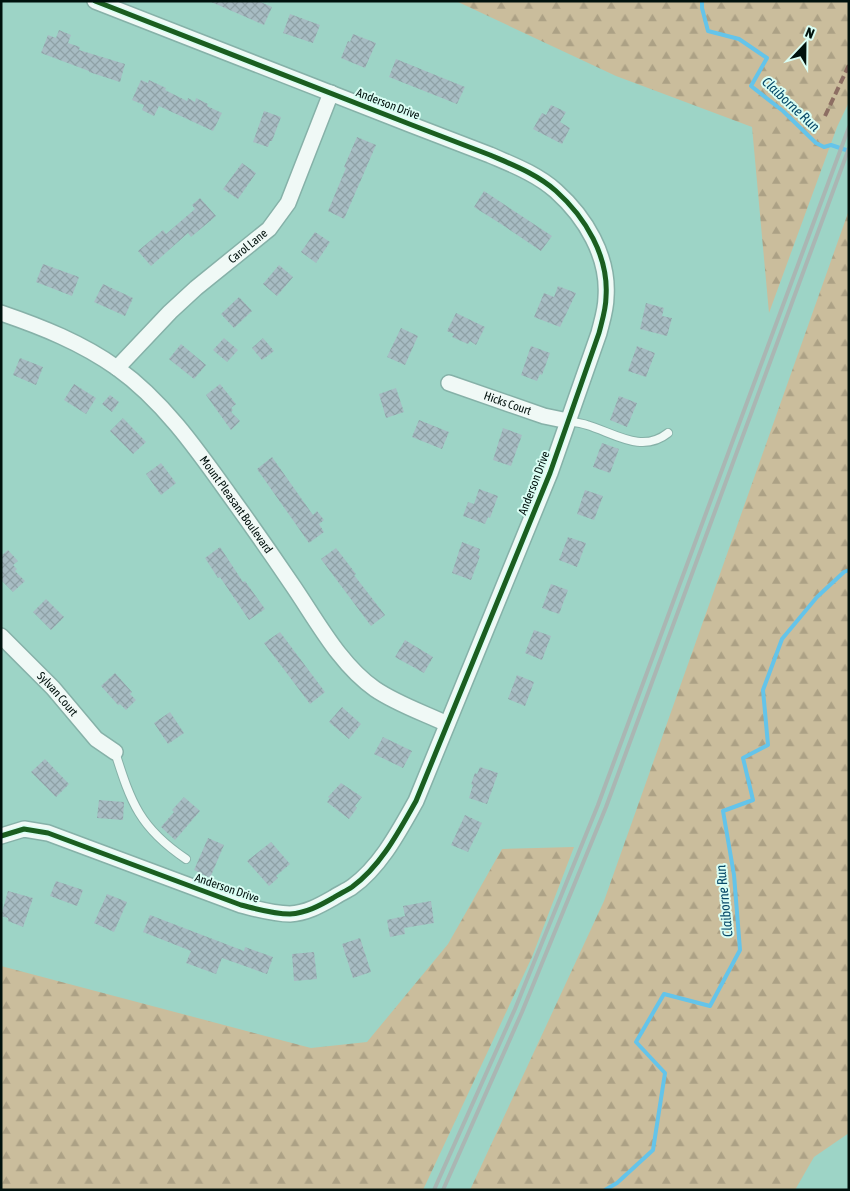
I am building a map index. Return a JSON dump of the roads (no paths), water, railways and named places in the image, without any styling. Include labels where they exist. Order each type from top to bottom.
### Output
[{"type":"street","name":"Anderson Drive","points":[[1,836],[24,829],[36,830],[241,905],[279,914],[309,911],[353,886],[382,855],[401,828],[416,801],[546,482],[599,334],[607,295],[606,276],[602,260],[584,224],[566,201],[538,177],[477,150],[95,1]]},
{"type":"street","name":"Carol Lane","points":[[117,368],[170,312],[196,288],[269,229],[278,218],[288,203],[331,93]]},
{"type":"street","name":"Mount Pleasant Boulevard","points":[[1,313],[54,332],[85,348],[117,368],[138,385],[192,443],[278,563],[337,650],[355,671],[375,689],[447,724]]},
{"type":"street","name":"Hicks Court","points":[[449,383],[544,416],[568,421]]},
{"type":"street","name":"Sylvan Court","points":[[1,636],[53,688],[96,738],[115,752]]},
{"type":"lane","points":[[568,421],[586,425],[633,442],[655,441],[668,433]]},
{"type":"lane","points":[[115,752],[130,798],[147,826],[170,848],[186,859]]},
{"type":"waterway","name":"Claiborne Run","points":[[702,1],[708,31],[739,39],[767,58],[751,86],[783,111],[816,143],[824,147],[831,145],[849,151]]},
{"type":"waterway","name":"Claiborne Run","points":[[605,1190],[617,1183],[653,1150],[665,1073],[636,1042],[664,994],[710,1006],[740,950],[734,875],[723,811],[753,800],[743,758],[768,745],[763,690],[782,639],[817,597],[844,572],[849,570]]},
{"type":"railway","points":[[434,1190],[515,1009],[598,805],[849,127]]},
{"type":"railway","points":[[443,1190],[522,1012],[606,807],[849,148]]}]
